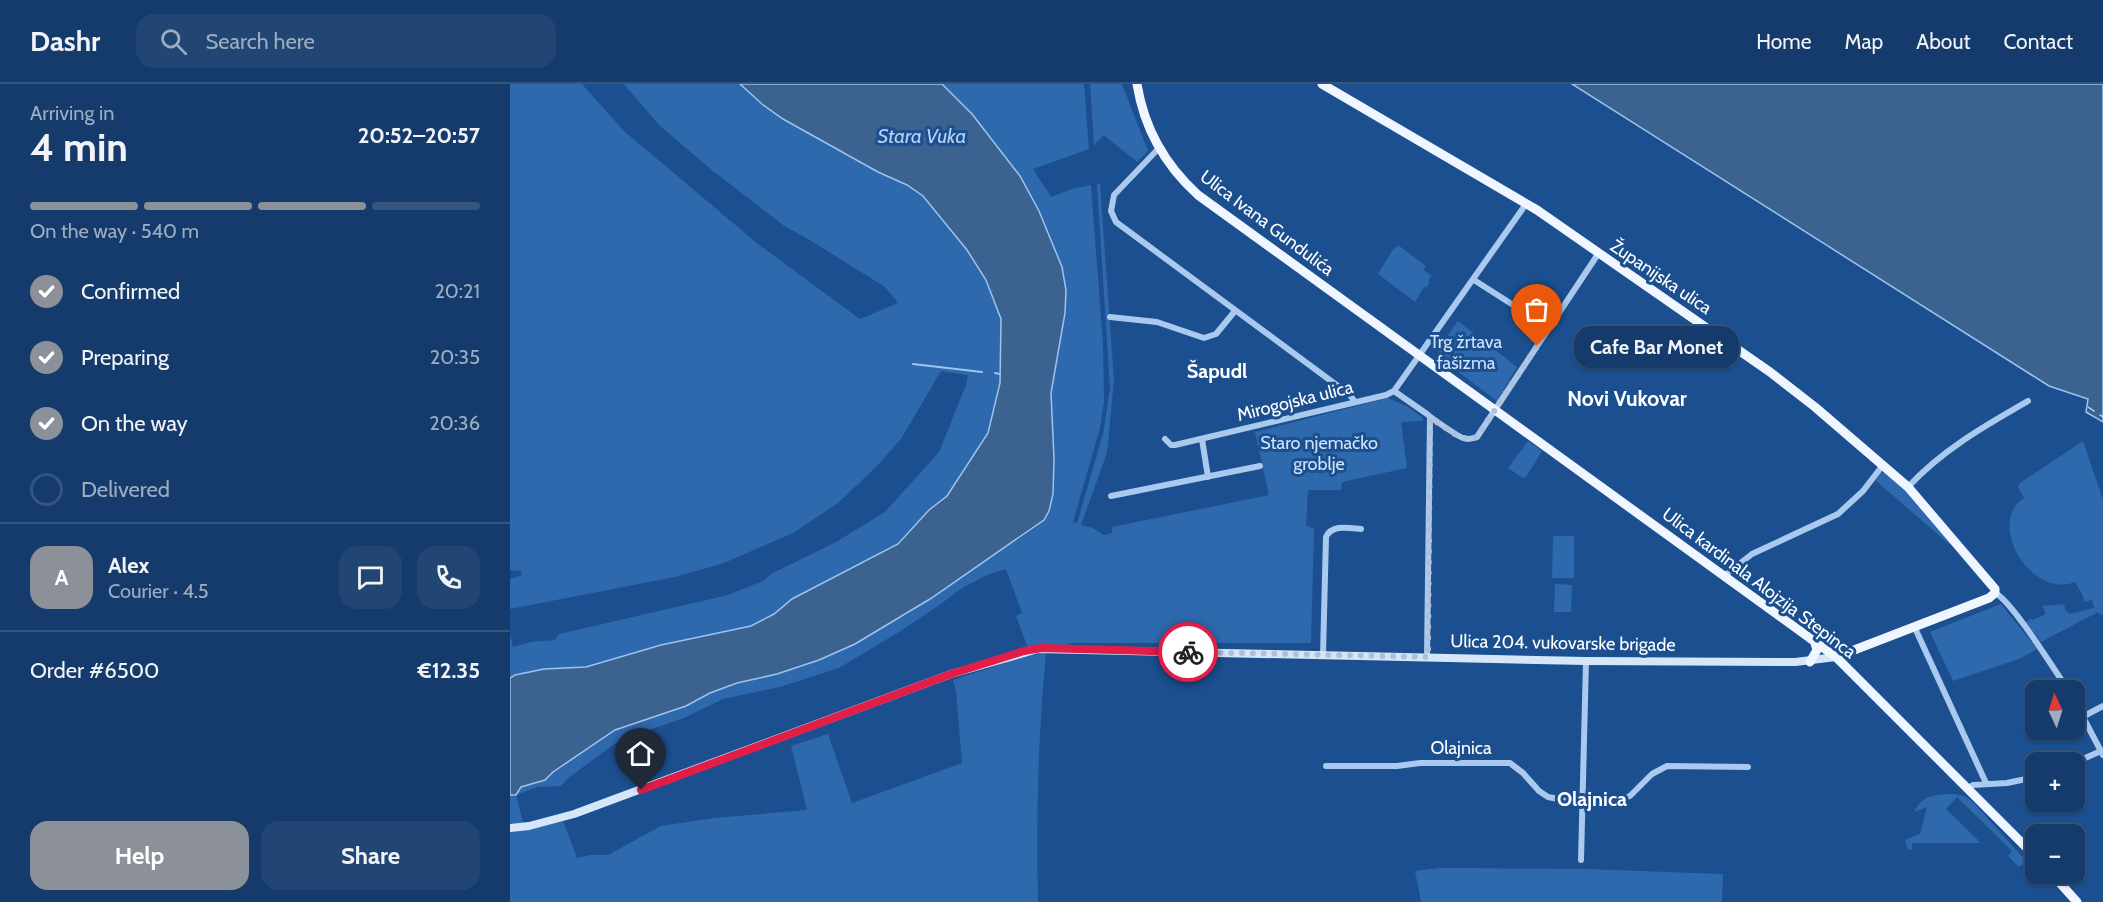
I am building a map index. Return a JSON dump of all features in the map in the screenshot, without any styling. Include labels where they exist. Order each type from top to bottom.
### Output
[{"type":"main road","name":"Ulica Ivana Gundulića","points":[[1137,84],[1143,110],[1159,148],[1176,174],[1198,195],[1420,356]]},
{"type":"main road","name":"Županijska ulica","points":[[1322,84],[1526,204],[1770,372],[1908,487],[1994,588],[1995,593]]},
{"type":"main road","points":[[1420,356],[1494,411]]},
{"type":"main road","name":"Ulica kardinala Alojzija Stepinca","points":[[1494,411],[1836,657],[2025,846]]},
{"type":"main road","points":[[1836,657],[1989,598],[1995,593]]},
{"type":"main road","points":[[1810,662],[1817,650],[1815,640]]},
{"type":"main road","points":[[2061,884],[2077,902]]},
{"type":"street","points":[[1159,148],[1114,195],[1111,205],[1112,216],[1121,227],[1350,395],[1355,402]]},
{"type":"street","points":[[1428,657],[1430,419],[1427,414],[1394,391],[1526,204]]},
{"type":"street","points":[[1430,419],[1441,423],[1462,438],[1477,437],[1598,254]]},
{"type":"street","points":[[1474,280],[1549,328]]},
{"type":"street","points":[[1110,317],[1157,322],[1204,338],[1216,334],[1235,310]]},
{"type":"street","name":"Mirogojska ulica","points":[[1165,439],[1175,445],[1394,391]]},
{"type":"street","points":[[1908,487],[1936,460],[1956,445],[2028,401]]},
{"type":"street","points":[[1202,439],[1208,477]]},
{"type":"street","points":[[1725,576],[1752,554],[1838,514],[1863,491],[1883,465]]},
{"type":"street","points":[[1111,496],[1260,466]]},
{"type":"street","points":[[1323,655],[1326,537],[1334,528],[1361,529]]},
{"type":"street","points":[[1995,593],[2002,597],[2025,627],[2061,680]]},
{"type":"street","points":[[1914,626],[1986,783]]},
{"type":"street","name":"Ulica 204. vukovarske brigade","points":[[510,828],[562,818],[951,674],[1024,651],[1041,648],[1586,661],[1810,662],[1836,657]]},
{"type":"street","points":[[1581,860],[1586,661]]},
{"type":"street","points":[[2085,715],[2103,706]]},
{"type":"street","points":[[2085,718],[2102,753],[2085,759]]},
{"type":"street","name":"Olajnica","points":[[1326,766],[1510,763],[1548,797],[1582,802],[1622,800],[1640,789],[1652,774],[1667,766],[1748,768]]},
{"type":"street","points":[[1967,789],[1973,785],[2025,779]]},
{"type":"green space","points":[[510,84],[582,84],[624,131],[758,244],[860,319],[898,303],[885,287],[783,225],[713,171],[659,125],[624,84],[740,84],[783,119],[907,185],[923,196],[967,250],[986,280],[1001,319],[1000,383],[992,420],[984,441],[947,496],[929,510],[898,544],[792,599],[774,614],[751,627],[661,645],[586,667],[543,669],[510,678],[510,634],[513,647],[531,642],[555,640],[559,634],[728,595],[763,581],[771,574],[836,542],[885,512],[939,452],[968,375],[941,371],[901,439],[877,466],[838,503],[793,533],[724,563],[675,577],[510,609],[510,579],[522,575],[521,571],[510,570]]},
{"type":"green space","name":"Staro njemačko groblje","points":[[942,84],[1084,84],[1089,149],[1033,169],[1051,197],[1091,185],[1103,344],[1104,401],[1100,428],[1073,522],[1077,523],[1103,434],[1110,389],[1097,184],[1100,184],[1114,380],[1107,453],[1081,525],[1091,527],[1104,535],[1112,533],[1112,527],[1269,495],[1255,432],[1388,398],[1408,407],[1423,418],[1423,421],[1401,422],[1407,468],[1342,482],[1341,490],[1308,490],[1306,525],[1314,529],[1311,643],[1072,643],[1058,647],[1028,648],[1016,616],[1022,613],[1006,569],[987,575],[962,588],[899,632],[839,668],[780,687],[723,699],[684,718],[617,742],[561,786],[537,787],[516,795],[521,787],[545,780],[553,772],[615,730],[686,706],[710,693],[737,683],[777,674],[819,660],[855,644],[881,627],[906,615],[1007,547],[1034,528],[1049,511],[1053,494],[1054,459],[1051,393],[1065,313],[1066,290],[1062,267],[1039,211],[1020,176],[972,114]]},
{"type":"green space","points":[[1090,84],[1122,84],[1148,151],[1137,162],[1104,135],[1094,145]]},
{"type":"green space","points":[[1398,245],[1426,266],[1423,270],[1432,276],[1415,302],[1378,274]]},
{"type":"green space","name":"Trg žrtava fašizma","points":[[1458,321],[1517,367],[1497,401],[1437,356],[1439,348]]},
{"type":"green space","points":[[1528,441],[1542,451],[1526,477],[1523,478],[1508,468]]},
{"type":"green space","points":[[2083,441],[2103,500],[2103,614],[2100,615],[2098,612],[2041,642],[2026,622],[2031,618],[2032,620],[2046,614],[2042,606],[2064,604],[2069,614],[2094,608],[2092,600],[2084,602],[2075,582],[2059,585],[2043,580],[2030,570],[2019,556],[2012,540],[2009,524],[2013,510],[2024,498],[2018,487],[2020,483]]},
{"type":"green space","points":[[1887,472],[1909,491],[1953,540],[1949,544],[1875,480],[1881,473]]},
{"type":"green space","points":[[1553,536],[1574,536],[1574,578],[1552,578]]},
{"type":"green space","points":[[1555,584],[1572,585],[1571,612],[1554,612]]},
{"type":"green space","points":[[2001,604],[2037,649],[2019,659],[1953,681],[1930,632]]},
{"type":"green space","points":[[1046,653],[1038,778],[1038,902],[510,902],[510,795],[516,795],[524,826],[562,818],[577,858],[608,855],[661,826],[714,818],[807,810],[791,746],[828,734],[852,803],[962,763],[953,680],[1026,656]]},
{"type":"green space","points":[[1942,794],[1964,796],[1973,802],[2025,860],[2025,863],[2019,867],[2008,856],[2012,851],[1957,797],[1946,809],[1981,843],[1912,843],[1912,850],[1908,849],[1905,842],[1920,834],[1927,807],[1914,812],[1917,806],[1926,799]]},
{"type":"green space","points":[[1439,868],[1586,869],[1723,874],[1722,902],[1421,902],[1415,871]]},
{"type":"water","name":"Stara Vuka","points":[[740,84],[942,84],[972,114],[1020,176],[1039,211],[1062,267],[1066,290],[1065,313],[1051,393],[1054,459],[1053,494],[1049,511],[1044,520],[930,599],[855,644],[819,660],[777,674],[737,683],[710,693],[686,706],[615,730],[553,772],[545,780],[521,787],[516,795],[510,795],[510,678],[544,669],[586,667],[661,645],[751,626],[774,614],[792,599],[898,544],[929,510],[947,496],[988,433],[1000,383],[1001,319],[986,280],[967,250],[923,196],[907,185],[878,172],[783,119]]},
{"type":"water","points":[[1572,84],[2103,84],[2103,422],[2086,412],[2088,399],[2049,386]]},
{"type":"waterway","points":[[913,364],[982,372]]},
{"type":"waterway","points":[[995,373],[1000,374]]},
{"type":"ferry route","points":[[2088,407],[2103,417]]},
{"type":"way so far","points":[[1188,652],[1428,657],[1430,419],[1441,423],[1462,438],[1477,437],[1537,346]]},
{"type":"place","name":"Cafe Bar Monet","points":[[1537,346]]},
{"type":"district","name":"Šapudl","points":[[1217,371]]},
{"type":"district","name":"Novi Vukovar","points":[[1627,399]]},
{"type":"district","name":"Olajnica","points":[[1592,799]]},
{"type":"route","points":[[641,790],[951,674],[1024,651],[1041,648],[1188,652]]}]
